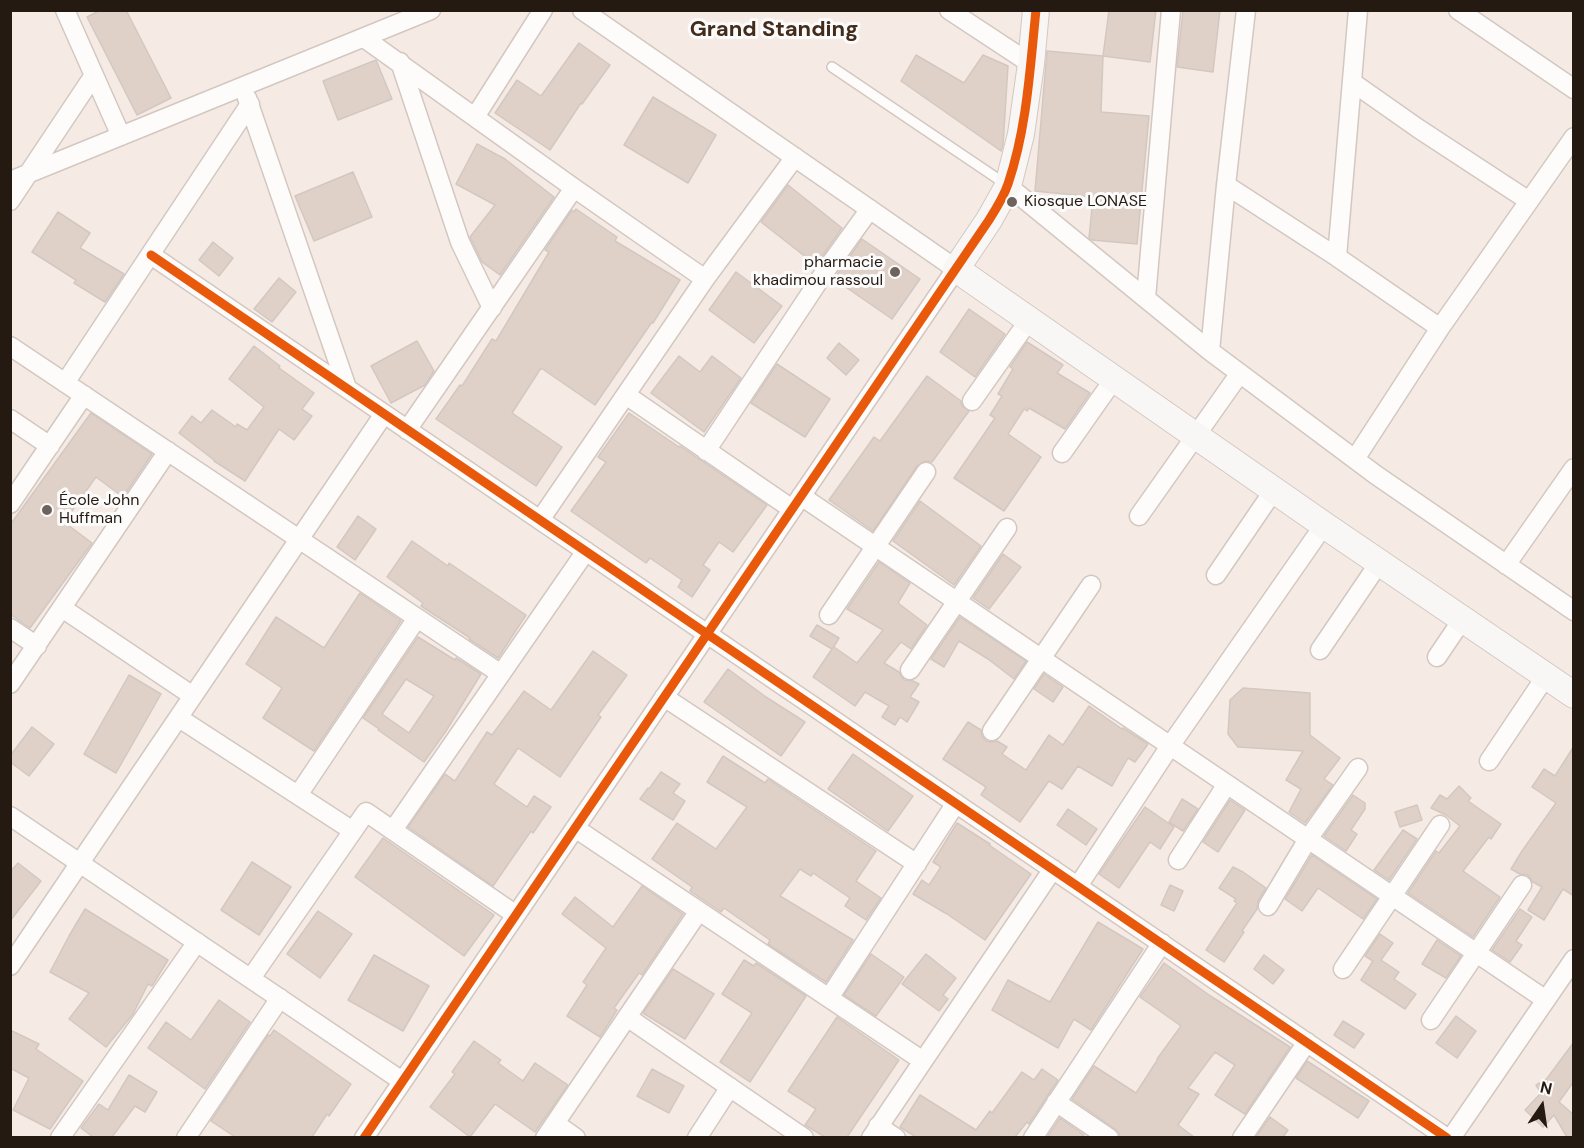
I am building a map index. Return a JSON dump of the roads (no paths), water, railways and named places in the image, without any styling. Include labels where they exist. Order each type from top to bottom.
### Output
[{"type":"street","points":[[65,10],[121,136]]},
{"type":"street","points":[[10,181],[431,10]]},
{"type":"street","points":[[475,117],[543,10]]},
{"type":"street","points":[[582,10],[1195,436],[1574,695]]},
{"type":"street","points":[[949,10],[1031,64]]},
{"type":"street","points":[[364,1137],[989,220],[1008,186],[1021,134],[1036,10]]},
{"type":"street","points":[[1146,298],[1171,10]]},
{"type":"street","points":[[1210,351],[1246,10]]},
{"type":"street","points":[[1337,257],[1358,10]]},
{"type":"street","points":[[1458,10],[1574,89]]},
{"type":"street","points":[[364,38],[705,279]]},
{"type":"street","points":[[400,62],[460,242],[492,308]]},
{"type":"street","points":[[10,201],[93,75]]},
{"type":"street","points":[[1352,82],[1529,201]]},
{"type":"street","points":[[244,87],[347,388]]},
{"type":"street","points":[[65,383],[250,105]]},
{"type":"street","points":[[1355,459],[1440,328],[1574,137]]},
{"type":"street","points":[[540,520],[705,279],[795,157]]},
{"type":"street","points":[[1226,185],[1337,257],[1440,328]]},
{"type":"street","points":[[1008,186],[1210,351],[1355,459],[1574,611]]},
{"type":"street","points":[[407,430],[574,188]]},
{"type":"street","points":[[706,451],[826,270],[870,209]]},
{"type":"street","points":[[151,255],[1449,1137],[1574,959]]},
{"type":"street","points":[[972,401],[1029,320]]},
{"type":"street","points":[[10,346],[501,674]]},
{"type":"street","points":[[1138,516],[1240,373]]},
{"type":"street","points":[[1062,453],[1114,379]]},
{"type":"street","points":[[10,504],[84,395]]},
{"type":"street","points":[[626,395],[706,451],[875,546],[1545,1000]]},
{"type":"street","points":[[10,966],[384,414]]},
{"type":"street","points":[[10,419],[50,446]]},
{"type":"street","points":[[10,684],[168,451]]},
{"type":"street","points":[[1506,565],[1574,468]]},
{"type":"street","points":[[828,615],[926,472]]},
{"type":"street","points":[[1216,575],[1274,490]]},
{"type":"street","points":[[1078,886],[1170,746],[1324,525]]},
{"type":"street","points":[[910,670],[1007,528]]},
{"type":"street","points":[[393,830],[586,551]]},
{"type":"street","points":[[1320,650],[1379,563]]},
{"type":"street","points":[[992,731],[1091,585]]},
{"type":"street","points":[[62,608],[193,696]]},
{"type":"street","points":[[298,795],[417,618]]},
{"type":"street","points":[[1437,657],[1462,620]]},
{"type":"street","points":[[10,628],[36,645]]},
{"type":"street","points":[[1489,760],[1545,676]]},
{"type":"street","points":[[664,697],[917,864]]},
{"type":"street","points":[[179,718],[353,831]]},
{"type":"street","points":[[1268,906],[1308,839],[1358,768]]},
{"type":"street","points":[[1178,860],[1227,784]]},
{"type":"street","points":[[829,998],[956,803]]},
{"type":"street","points":[[251,978],[366,812],[516,915]]},
{"type":"street","points":[[10,816],[402,1081]]},
{"type":"street","points":[[1343,969],[1440,825]]},
{"type":"street","points":[[575,828],[923,1061]]},
{"type":"street","points":[[896,1137],[875,1132],[1053,869]]},
{"type":"street","points":[[1431,1020],[1522,885]]},
{"type":"street","points":[[576,1137],[550,1130],[699,911]]},
{"type":"street","points":[[60,1137],[197,942]]},
{"type":"street","points":[[1033,1137],[1162,943]]},
{"type":"street","points":[[186,1137],[280,998]]},
{"type":"street","points":[[627,1017],[804,1137]]},
{"type":"street","points":[[1242,1137],[1307,1042]]},
{"type":"street","points":[[697,1137],[730,1087]]},
{"type":"street","points":[[1056,1102],[1109,1137]]},
{"type":"lane","points":[[832,67],[1008,186]]},
{"type":"place","name":"Kiosque LONASE","points":[[1012,202]]},
{"type":"place","name":"pharmacie khadimou rassoul","points":[[895,272]]},
{"type":"place","name":"École John Huffman","points":[[47,510]]},
{"type":"district","name":"Grand Standing","points":[[774,30]]}]
